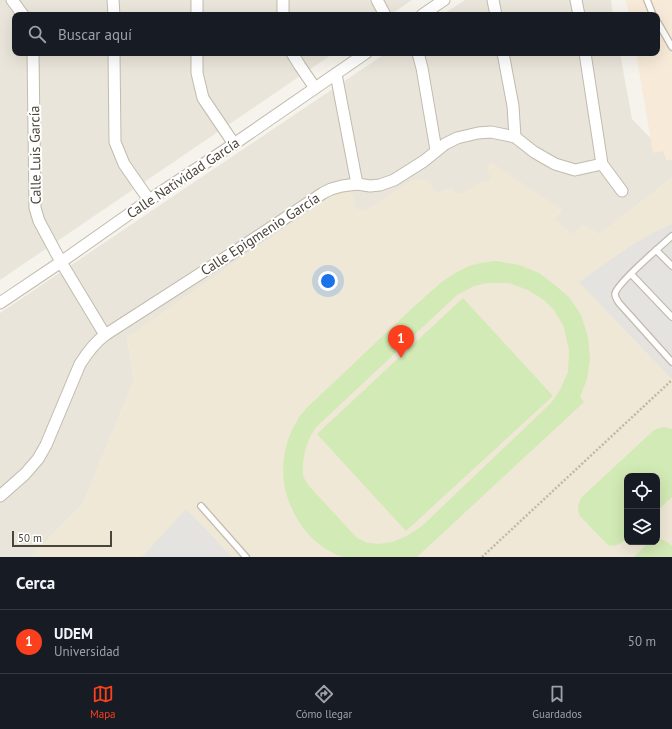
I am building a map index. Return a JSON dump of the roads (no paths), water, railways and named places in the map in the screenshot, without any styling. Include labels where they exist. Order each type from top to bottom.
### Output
[{"type":"street","points":[[12,0],[21,12]]},
{"type":"street","points":[[114,0],[114,12]]},
{"type":"street","points":[[197,0],[197,12]]},
{"type":"street","points":[[283,0],[284,12]]},
{"type":"street","points":[[377,0],[383,12]]},
{"type":"street","points":[[426,12],[444,0]]},
{"type":"street","points":[[493,0],[495,12]]},
{"type":"street","points":[[576,0],[578,12]]},
{"type":"street","name":"Calle Luis García","points":[[33,56],[35,208],[39,221],[61,262],[105,335]]},
{"type":"street","points":[[114,56],[115,142],[124,164],[149,200]]},
{"type":"street","points":[[197,56],[197,73],[203,98],[234,144]]},
{"type":"street","points":[[294,56],[315,88]]},
{"type":"street","name":"Calle Natividad García","points":[[0,303],[362,56]]},
{"type":"street","points":[[419,56],[436,150]]},
{"type":"street","points":[[504,56],[513,106],[515,137]]},
{"type":"street","points":[[585,56],[602,164],[622,191]]},
{"type":"street","points":[[336,74],[357,184]]},
{"type":"street","name":"Calle Epigmenio García","points":[[0,496],[25,474],[38,459],[46,445],[80,364],[97,341],[323,193],[342,186],[357,184],[370,186],[380,185],[394,180],[424,161],[445,144],[457,138],[478,133],[491,132],[515,137],[534,152],[555,164],[575,170],[602,164]]},
{"type":"lane","points":[[647,0],[652,12]]},
{"type":"lane","points":[[660,26],[672,46]]},
{"type":"lane","points":[[672,236],[617,288],[615,294],[619,303],[672,362]]},
{"type":"lane","points":[[656,250],[672,266]]},
{"type":"lane","points":[[631,274],[672,318]]},
{"type":"lane","points":[[201,506],[246,557]]},
{"type":"place","name":"UDEM","points":[[401,358]]}]
